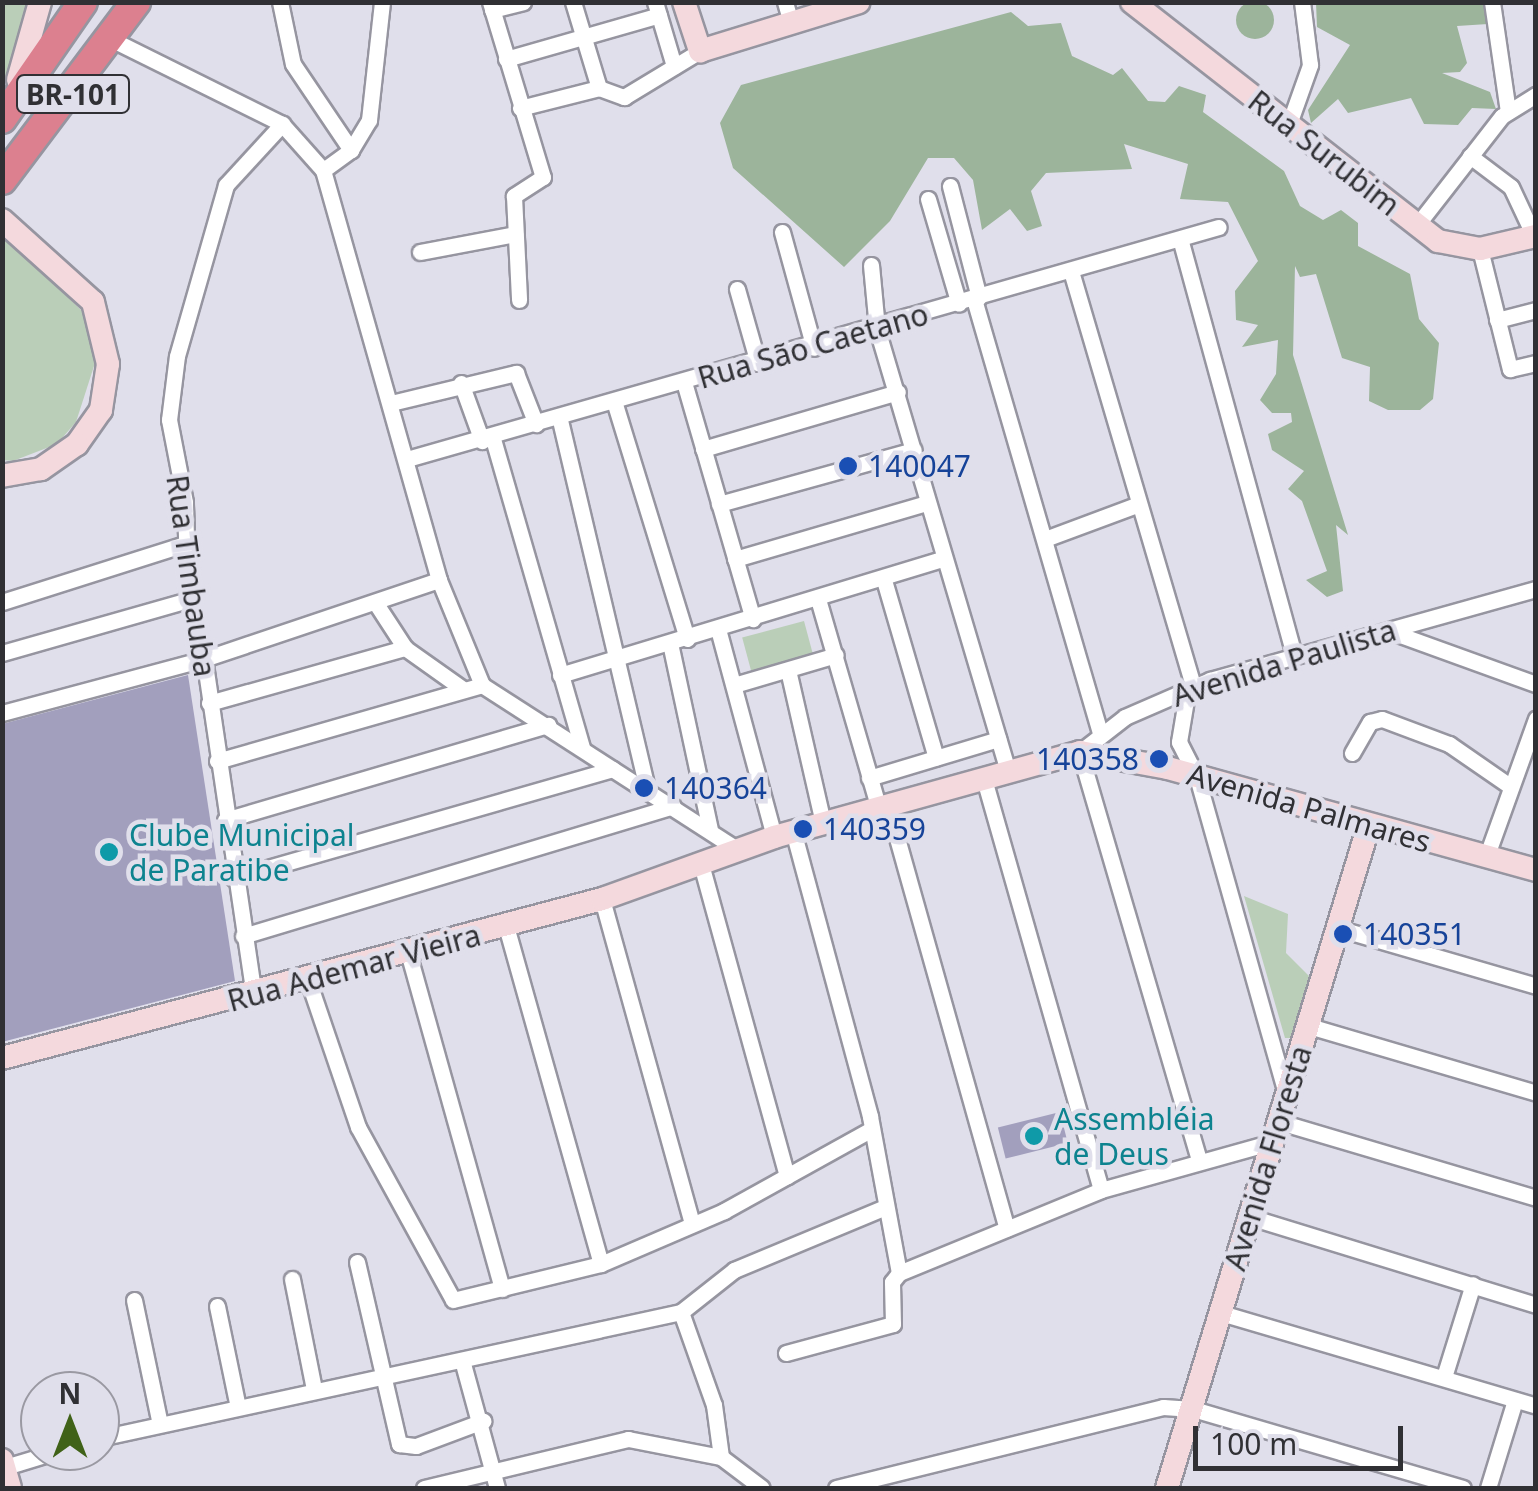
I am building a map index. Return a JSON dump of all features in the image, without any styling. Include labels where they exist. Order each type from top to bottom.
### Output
[{"type":"highway","name":"BR-101","points":[[2,116],[83,2]]},
{"type":"highway","name":"BR-101","points":[[2,180],[113,40],[136,2]]},
{"type":"main road","points":[[2,116],[30,55],[40,2]]},
{"type":"main road","points":[[684,2],[700,50],[787,12],[859,2]]},
{"type":"main road","name":"Rua Surubim","points":[[1132,2],[1416,225],[1452,247],[1480,250]]},
{"type":"main road","points":[[2,476],[41,470],[68,451],[92,426],[108,390],[103,324],[93,302],[9,226]]},
{"type":"main road","points":[[1480,250],[1535,236]]},
{"type":"main road","name":"Avenida Paulista","points":[[701,864],[784,834],[1080,752]]},
{"type":"main road","name":"Avenida Palmares","points":[[1080,752],[1198,778],[1368,828],[1536,870]]},
{"type":"main road","name":"Avenida Floresta","points":[[1167,1488],[1368,828]]},
{"type":"main road","name":"Rua Ademar Vieira","points":[[2,1058],[254,996],[602,898],[701,864]]},
{"type":"street","points":[[280,2],[293,64],[351,150]]},
{"type":"street","points":[[326,175],[351,150],[369,120],[382,2]]},
{"type":"street","points":[[519,300],[515,194],[543,177],[491,6],[523,2]]},
{"type":"street","points":[[573,2],[599,88]]},
{"type":"street","points":[[1288,124],[1308,80],[1302,2]]},
{"type":"street","points":[[1492,2],[1508,112]]},
{"type":"street","points":[[506,59],[584,38],[657,9],[674,66]]},
{"type":"street","points":[[113,40],[282,124],[326,175],[439,580],[482,685],[736,849]]},
{"type":"street","points":[[520,108],[599,88],[624,96],[700,50]]},
{"type":"street","points":[[1416,225],[1508,112],[1536,95]]},
{"type":"street","name":"Rua Timbauba","points":[[254,996],[233,878],[204,659],[188,600],[182,544],[184,490],[169,437],[177,356],[228,180],[282,124]]},
{"type":"street","points":[[1470,156],[1511,187],[1535,236]]},
{"type":"street","points":[[950,186],[970,300]]},
{"type":"street","points":[[928,199],[970,300],[1045,538],[1100,733]]},
{"type":"street","name":"Rua São Caetano","points":[[407,459],[814,348],[1071,270],[1180,242],[1219,227]]},
{"type":"street","points":[[782,232],[814,348]]},
{"type":"street","points":[[420,252],[515,234]]},
{"type":"street","points":[[1180,242],[1294,656]]},
{"type":"street","points":[[1480,250],[1510,370],[1536,363]]},
{"type":"street","points":[[871,266],[877,329],[1008,770]]},
{"type":"street","points":[[1071,270],[1190,687],[1179,742],[1198,778],[1286,1095]]},
{"type":"street","points":[[738,289],[758,363]]},
{"type":"street","points":[[1497,320],[1536,310]]},
{"type":"street","points":[[391,402],[509,373],[524,377],[536,424]]},
{"type":"street","points":[[684,382],[753,618]]},
{"type":"street","points":[[461,383],[488,440],[582,747]]},
{"type":"street","points":[[703,450],[898,392]]},
{"type":"street","points":[[614,401],[686,639]]},
{"type":"street","points":[[559,416],[648,792]]},
{"type":"street","points":[[719,504],[914,450]]},
{"type":"street","points":[[735,559],[927,502]]},
{"type":"street","points":[[1045,538],[1139,504]]},
{"type":"street","points":[[2,602],[182,544]]},
{"type":"street","points":[[560,675],[943,559]]},
{"type":"street","points":[[2,713],[204,659],[439,580]]},
{"type":"street","points":[[884,580],[936,758]]},
{"type":"street","name":"Avenida Paulista","points":[[1080,752],[1100,733],[1190,687],[1536,589]]},
{"type":"street","points":[[818,599],[869,778],[884,807],[1007,1229]]},
{"type":"street","points":[[2,652],[188,600]]},
{"type":"street","points":[[375,602],[405,648],[464,690]]},
{"type":"street","points":[[718,629],[872,1129],[899,1272],[893,1324],[786,1353]]},
{"type":"street","points":[[1392,632],[1536,684]]},
{"type":"street","points":[[670,643],[710,830]]},
{"type":"street","points":[[209,704],[405,648]]},
{"type":"street","points":[[734,685],[836,656]]},
{"type":"street","points":[[788,670],[823,823]]},
{"type":"street","points":[[218,761],[482,685]]},
{"type":"street","points":[[1487,856],[1536,719]]},
{"type":"street","points":[[1352,753],[1370,722],[1382,720],[1449,744],[1511,786]]},
{"type":"street","points":[[225,820],[548,725]]},
{"type":"street","points":[[869,778],[998,740]]},
{"type":"street","points":[[1080,752],[1199,1160]]},
{"type":"street","points":[[233,878],[614,769]]},
{"type":"street","points":[[984,779],[1101,1190]]},
{"type":"street","points":[[243,936],[673,806]]},
{"type":"street","points":[[701,864],[787,1176]]},
{"type":"street","points":[[602,898],[692,1224]]},
{"type":"street","points":[[506,926],[601,1264]]},
{"type":"street","points":[[1337,928],[1536,986]]},
{"type":"street","points":[[408,952],[502,1288]]},
{"type":"street","points":[[308,980],[358,1127],[453,1300],[601,1264],[692,1224],[872,1129]]},
{"type":"street","points":[[1309,1026],[1536,1094]]},
{"type":"street","points":[[899,1272],[1101,1190],[1276,1132],[1536,1198]]},
{"type":"street","points":[[120,1432],[160,1420],[681,1312],[734,1270],[885,1207]]},
{"type":"street","points":[[1250,1217],[1536,1305]]},
{"type":"street","points":[[357,1262],[398,1444],[416,1446],[483,1421]]},
{"type":"street","points":[[292,1279],[314,1388]]},
{"type":"street","points":[[1444,1377],[1473,1284]]},
{"type":"street","points":[[134,1300],[160,1420]]},
{"type":"street","points":[[218,1306],[237,1404]]},
{"type":"street","points":[[681,1312],[714,1405],[720,1458]]},
{"type":"street","points":[[1221,1314],[1536,1406]]},
{"type":"street","points":[[462,1360],[483,1421],[497,1488]]},
{"type":"street","points":[[1488,1488],[1515,1400]]},
{"type":"street","points":[[836,1488],[868,1484],[1132,1412],[1193,1409],[1415,1482],[1463,1488]]},
{"type":"street","points":[[424,1488],[628,1439],[720,1458],[762,1488]]},
{"type":"green space","points":[[1255,1],[1268,7],[1274,20],[1268,33],[1255,39],[1242,33],[1236,20],[1242,7]]},
{"type":"green space","points":[[3,3],[36,3],[3,83]]},
{"type":"green space","points":[[1316,3],[1484,3],[1488,24],[1457,26],[1467,63],[1460,72],[1442,73],[1490,92],[1496,109],[1472,108],[1458,125],[1424,124],[1411,98],[1348,113],[1338,99],[1311,123],[1308,110],[1350,45],[1317,27]]},
{"type":"green space","points":[[1011,12],[1028,26],[1061,23],[1072,56],[1113,75],[1122,68],[1148,101],[1165,102],[1179,86],[1206,95],[1203,112],[1284,171],[1300,206],[1323,220],[1341,210],[1358,223],[1358,246],[1410,274],[1419,319],[1439,343],[1433,399],[1420,410],[1388,410],[1369,401],[1370,367],[1342,358],[1316,274],[1300,277],[1295,266],[1293,355],[1348,535],[1336,525],[1343,591],[1327,597],[1306,580],[1327,571],[1302,501],[1288,489],[1304,471],[1272,450],[1268,434],[1292,422],[1291,413],[1272,413],[1260,400],[1276,374],[1278,340],[1242,347],[1258,325],[1236,320],[1235,291],[1258,261],[1228,202],[1180,199],[1188,164],[1124,144],[1132,169],[1046,173],[1031,191],[1042,226],[1027,231],[1010,209],[982,230],[973,180],[954,158],[928,158],[890,221],[844,267],[733,168],[720,123],[741,85]]},
{"type":"green space","points":[[2,233],[82,311],[95,363],[76,422],[57,444],[13,461],[2,460]]},
{"type":"green space","points":[[804,621],[813,655],[751,671],[742,638]]},
{"type":"green space","points":[[1244,896],[1288,914],[1286,953],[1309,976],[1293,1038],[1285,1038]]},
{"type":"building","name":"Clube Municipal de Paratibe","points":[[188,675],[235,981],[2,1042],[2,724]]},
{"type":"building","name":"Assembléia de Deus","points":[[1060,1112],[1068,1143],[1006,1159],[998,1127]]},
{"type":"place","name":"140047","points":[[848,466]]},
{"type":"place","name":"140358","points":[[1159,759]]},
{"type":"place","name":"140364","points":[[644,788]]},
{"type":"place","name":"140359","points":[[803,829]]},
{"type":"place","name":"Clube Municipal de Paratibe","points":[[109,852]]},
{"type":"place","name":"140351","points":[[1343,934]]},
{"type":"place","name":"Assembléia de Deus","points":[[1034,1136]]}]
